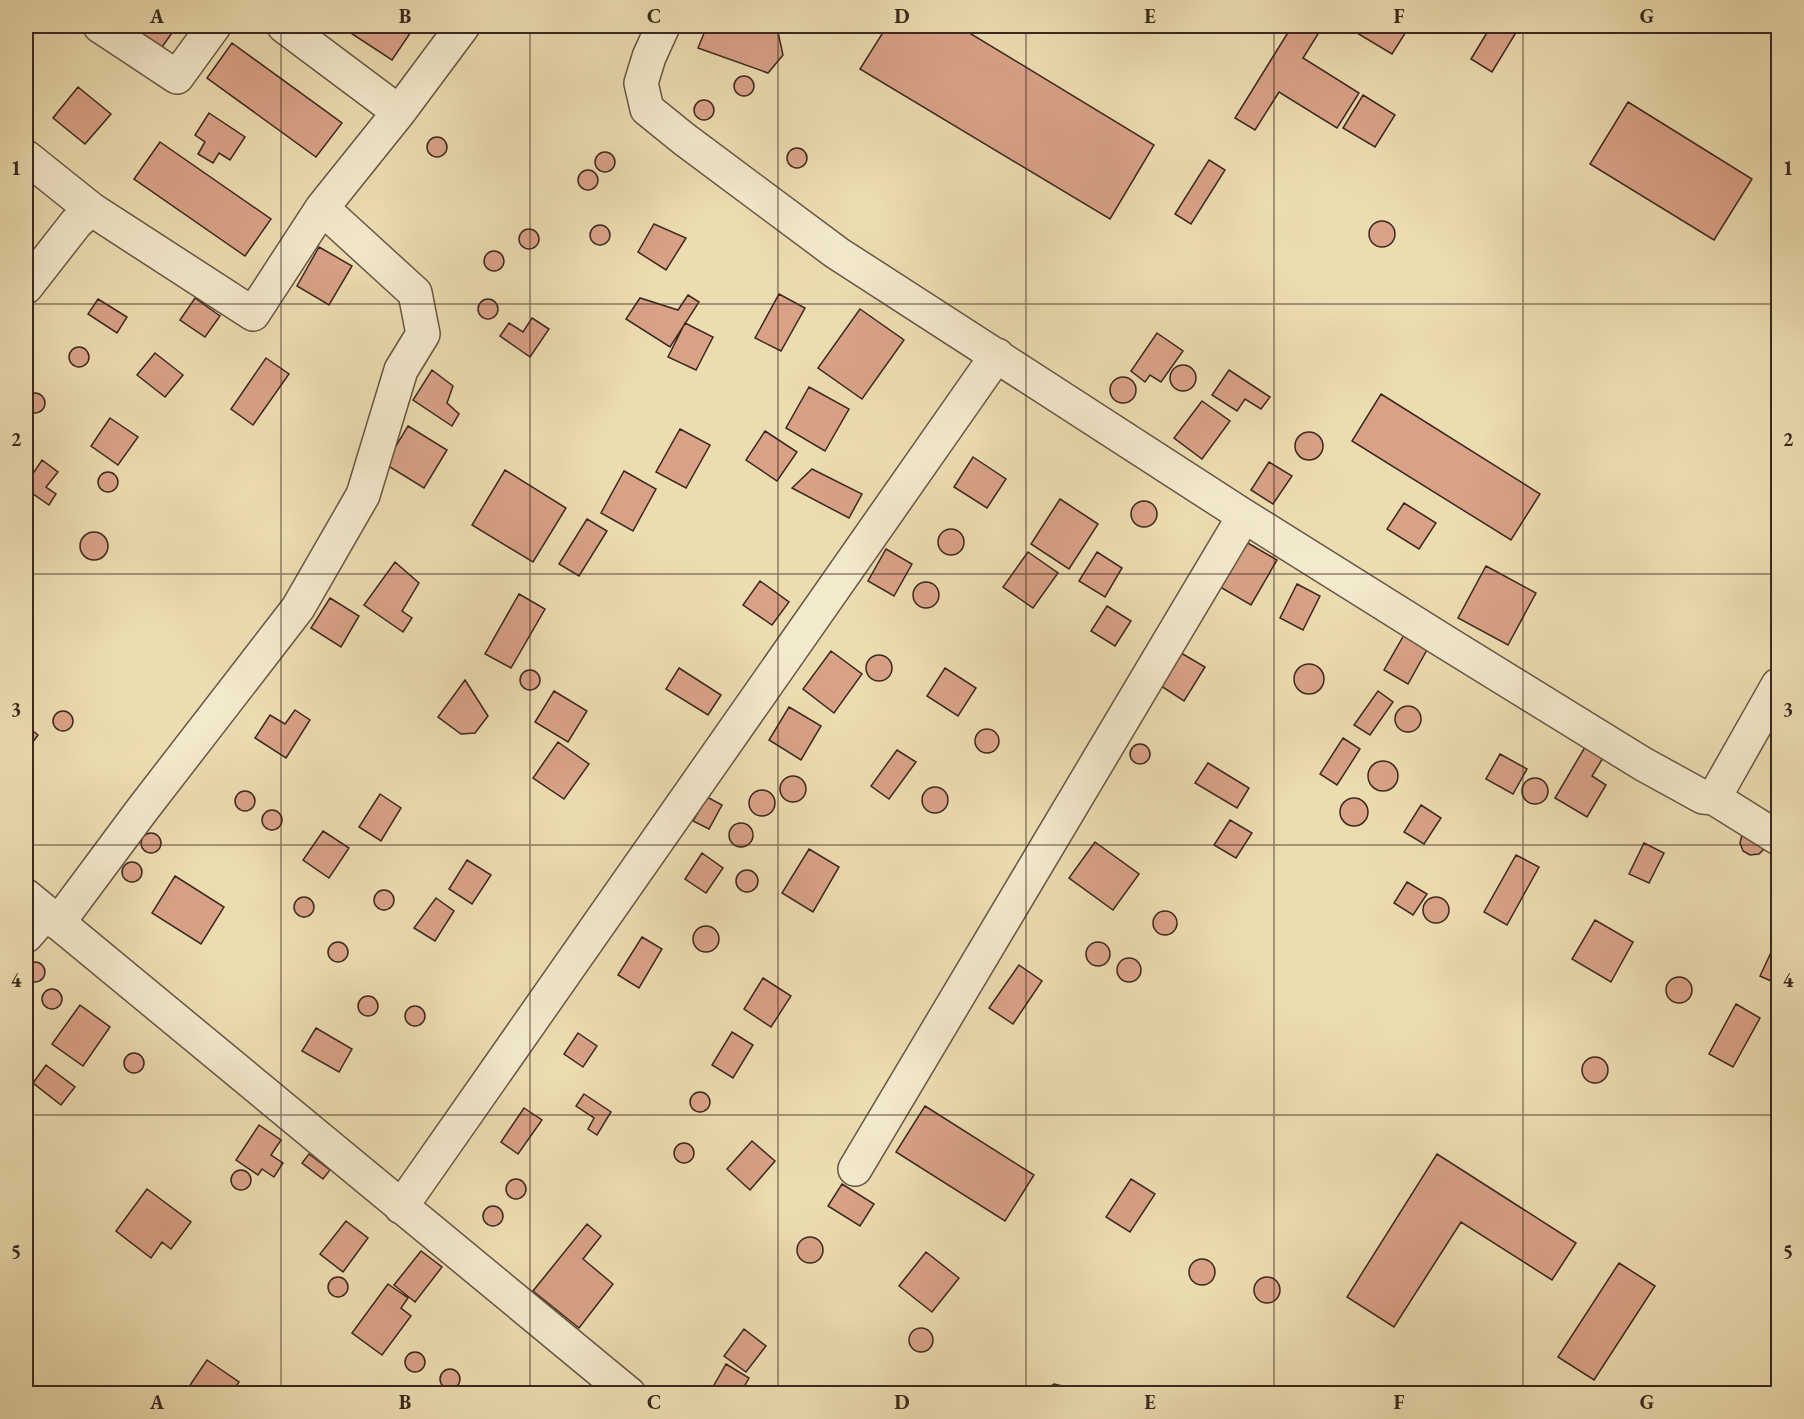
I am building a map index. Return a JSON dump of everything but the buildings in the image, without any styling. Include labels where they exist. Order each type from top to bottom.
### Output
[{"type":"street","points":[[100,26],[177,76],[214,26]]},
{"type":"street","points":[[284,26],[399,112]]},
{"type":"street","points":[[26,157],[91,209],[253,314],[322,208],[399,112],[463,26]]},
{"type":"street","points":[[663,26],[649,57],[641,83],[647,109],[837,253],[1244,516],[1643,764],[1702,797],[1714,798],[1779,838]]},
{"type":"street","points":[[322,208],[415,293],[423,334],[401,369],[363,495],[298,608],[39,917],[401,1207],[629,1394]]},
{"type":"street","points":[[26,287],[76,223],[91,209]]},
{"type":"street","points":[[401,1207],[997,355]]},
{"type":"street","points":[[855,1169],[1244,516]]},
{"type":"street","points":[[1714,798],[1779,685]]}]
